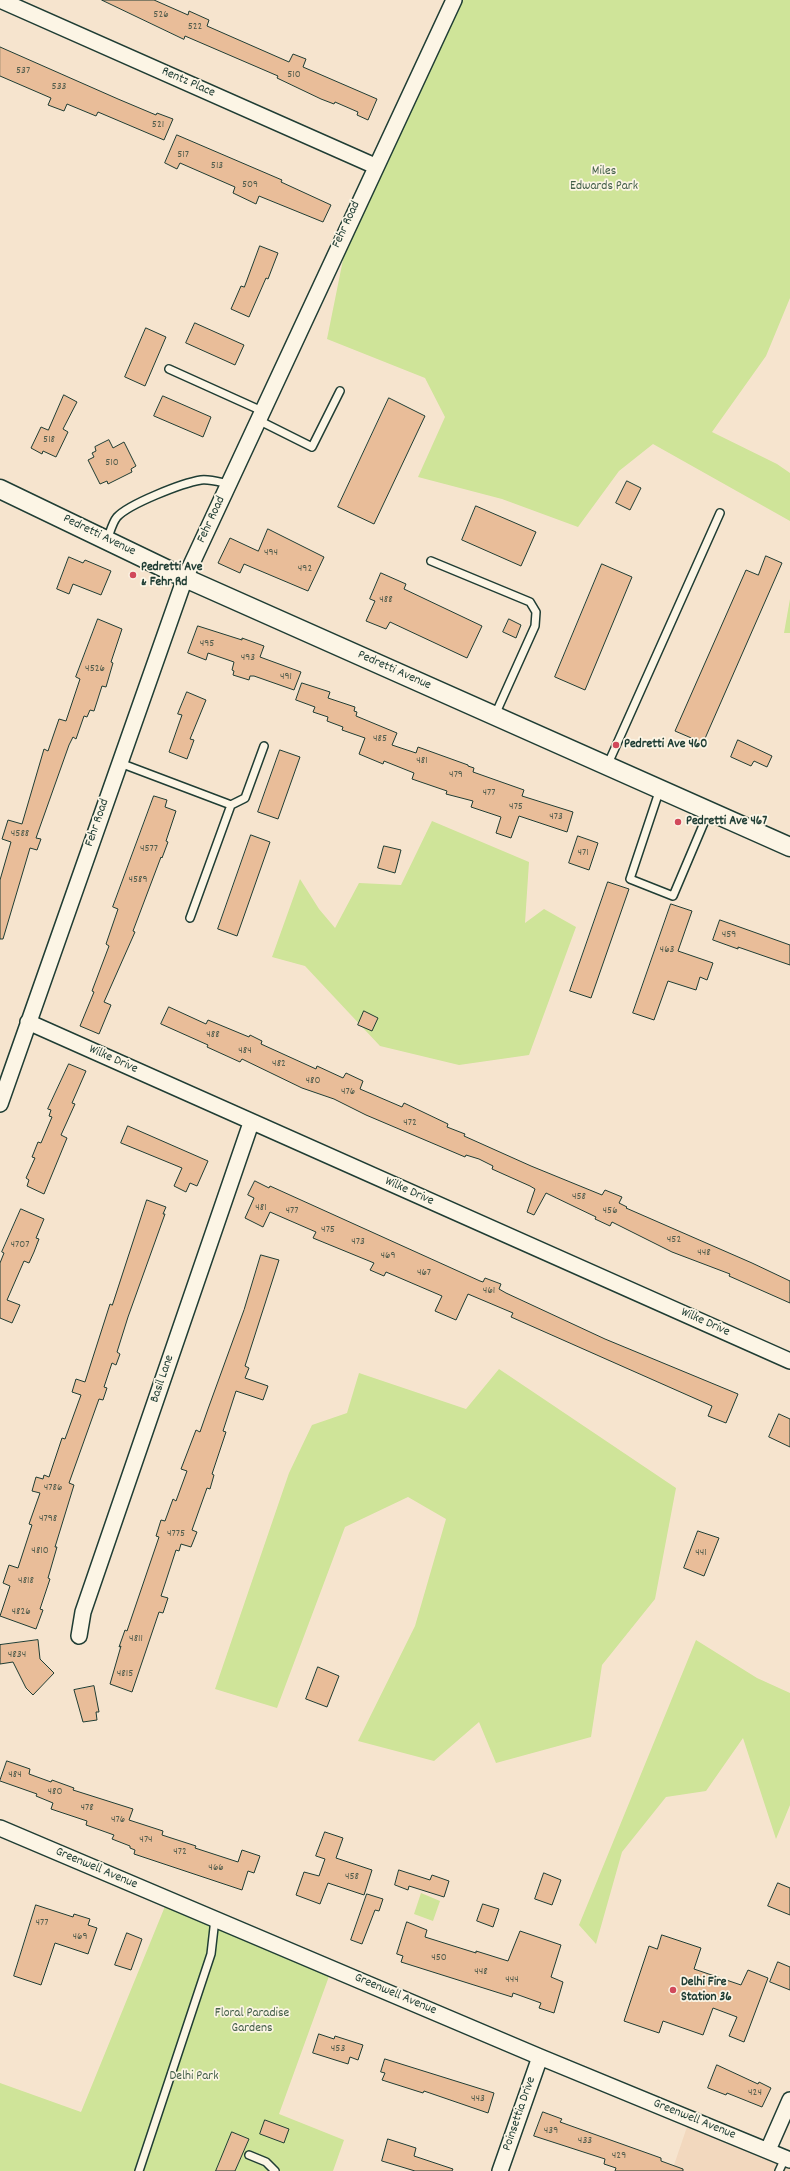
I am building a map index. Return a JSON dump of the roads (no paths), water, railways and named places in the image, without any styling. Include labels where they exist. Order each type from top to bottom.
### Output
[{"type":"street","name":"Rentz Place","points":[[0,0],[375,166]]},
{"type":"street","name":"Fehr Road","points":[[0,1104],[185,578],[375,166],[454,0]]},
{"type":"street","name":"Pedretti Avenue","points":[[0,489],[185,578],[790,847]]},
{"type":"street","name":"Wilke Drive","points":[[28,1022],[251,1123],[790,1361]]},
{"type":"street","name":"Basil Lane","points":[[79,1636],[83,1612],[251,1123]]},
{"type":"street","name":"Greenwell Avenue","points":[[0,1828],[540,2057],[768,2150],[785,2163]]},
{"type":"street","name":"Poinsettia Drive","points":[[500,2171],[540,2057]]},
{"type":"street","points":[[768,2150],[790,2100]]},
{"type":"lane","points":[[169,369],[260,416],[312,446],[340,391]]},
{"type":"lane","points":[[107,540],[116,518],[130,507],[176,487],[200,480],[212,480],[228,484]]},
{"type":"lane","points":[[607,766],[720,513]]},
{"type":"lane","points":[[431,561],[530,602],[536,612],[535,626],[495,716]]},
{"type":"lane","points":[[190,918],[231,805],[245,798],[264,746]]},
{"type":"lane","points":[[120,763],[231,805]]},
{"type":"lane","points":[[660,789],[630,879],[673,896],[709,811]]},
{"type":"lane","points":[[139,2171],[211,1954],[215,1919]]},
{"type":"lane","points":[[249,2155],[266,2162],[275,2171]]},
{"type":"place","name":"Pedretti Ave & Fehr Rd","points":[[133,575]]},
{"type":"place","name":"Pedretti Ave 460","points":[[616,745]]},
{"type":"place","name":"Pedretti Ave 467","points":[[678,822]]},
{"type":"place","name":"Delhi Fire Station 36","points":[[673,1990]]},
{"type":"park label","name":"Miles Edwards Park","points":[[604,180]]},
{"type":"park label","name":"Floral Paradise Gardens","points":[[252,2022]]},
{"type":"park label","name":"Delhi Park","points":[[194,2077]]}]
